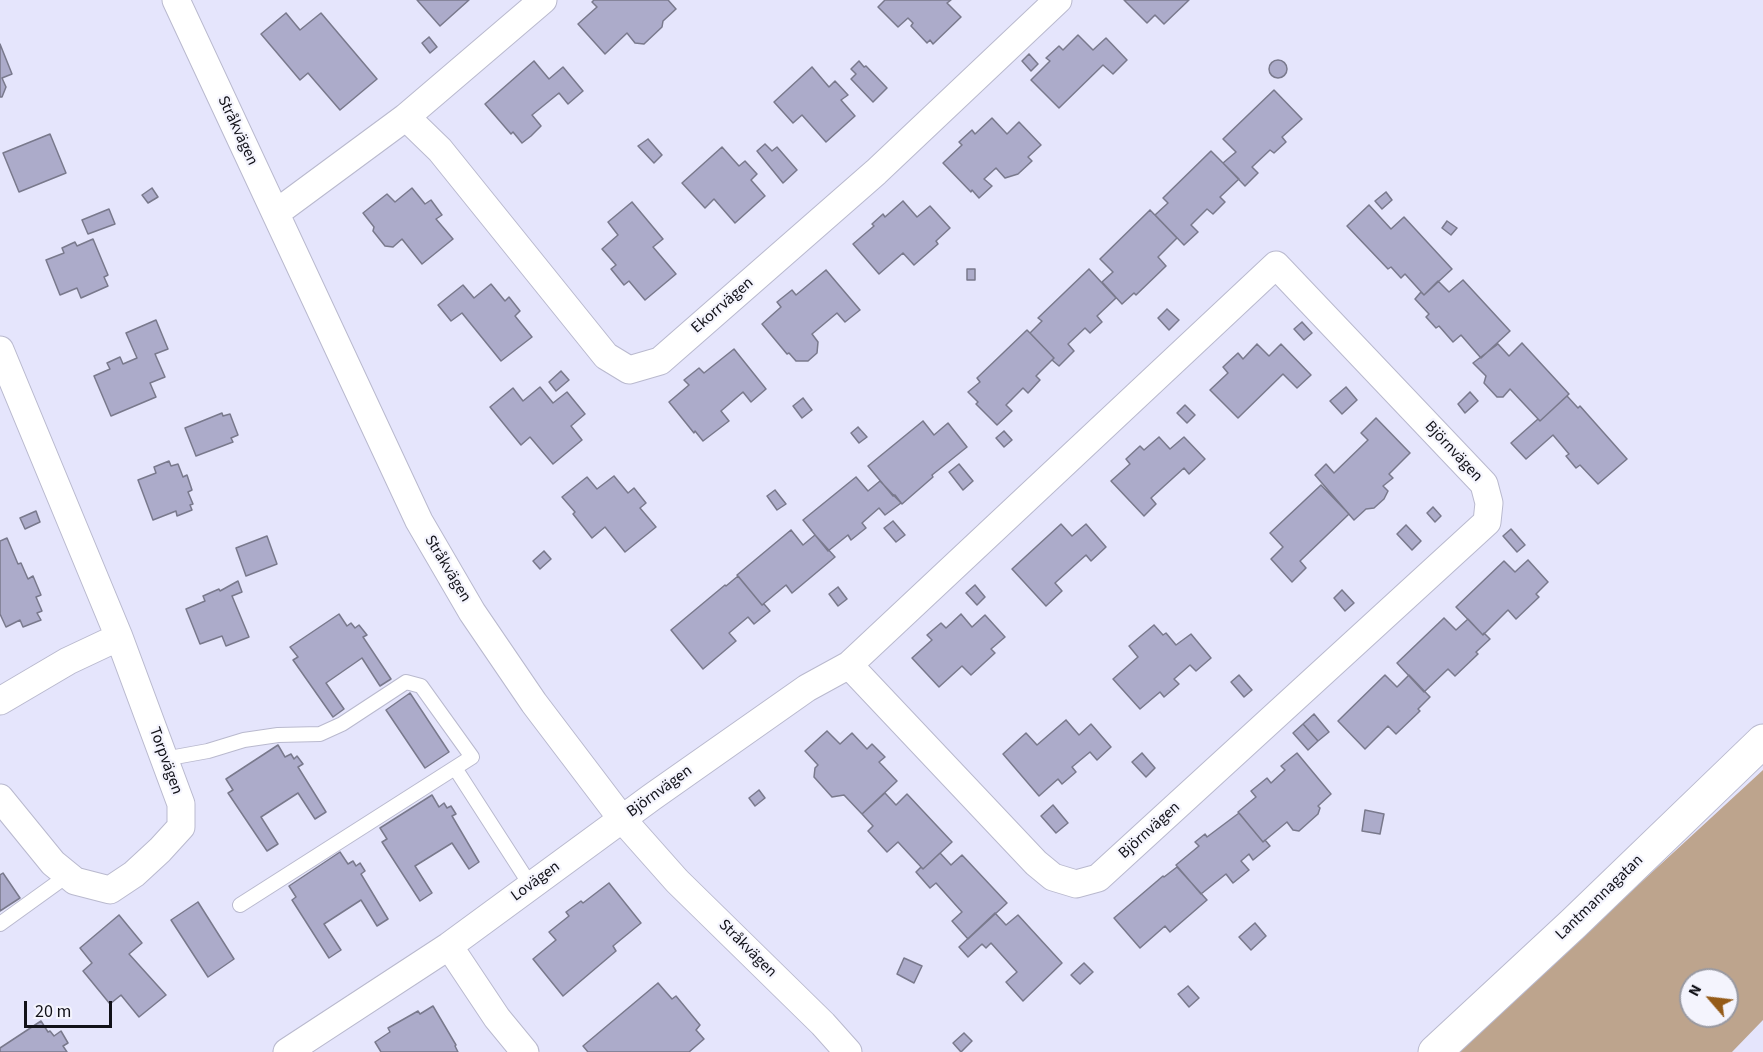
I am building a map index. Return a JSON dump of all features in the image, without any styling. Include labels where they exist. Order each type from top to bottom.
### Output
[{"type":"street","name":"Stråkvägen","points":[[176,0],[419,521],[472,612],[534,703],[622,819],[677,881],[823,1024],[848,1052]]},
{"type":"street","points":[[276,213],[406,117],[543,0]]},
{"type":"street","name":"Ekorrvägen","points":[[406,117],[440,150],[606,356],[629,370],[660,362],[876,172],[1058,0]]},
{"type":"street","name":"Björnvägen","points":[[622,819],[807,688],[849,665],[1276,265],[1484,484],[1490,504],[1487,522],[1098,878],[1076,884],[1053,877],[1036,863],[849,665]]},
{"type":"street","name":"Torpvägen","points":[[0,350],[119,637],[181,804],[181,827],[134,874],[110,890],[75,881],[53,863],[0,798]]},
{"type":"street","points":[[0,700],[68,661],[119,637]]},
{"type":"street","name":"Lantmannagatan","points":[[1435,1052],[1573,924],[1763,741]]},
{"type":"street","name":"Lovägen","points":[[287,1052],[449,946],[622,819]]},
{"type":"street","points":[[449,946],[497,1018],[525,1052]]},
{"type":"lane","points":[[164,759],[208,751],[244,740],[278,735],[320,734],[342,724],[406,682],[421,686],[472,757],[240,905]]},
{"type":"lane","points":[[455,768],[531,886]]},
{"type":"lane","points":[[0,924],[68,875]]},
{"type":"shaded area","points":[[1763,770],[1763,1020],[1732,1052],[1457,1052]]},
{"type":"building","points":[[417,0],[469,0],[440,26]]},
{"type":"building","points":[[594,0],[668,0],[676,9],[663,21],[662,27],[644,44],[635,43],[627,33],[605,54],[578,24],[597,7],[592,2]]},
{"type":"building","points":[[885,0],[951,0],[947,3],[961,17],[933,44],[930,40],[927,43],[911,26],[913,23],[908,18],[898,27],[878,7]]},
{"type":"building","points":[[1124,0],[1189,0],[1164,24],[1155,15],[1147,23]]},
{"type":"building","points":[[286,13],[300,30],[321,13],[377,79],[340,110],[308,73],[300,80],[261,34]]},
{"type":"building","points":[[1078,35],[1093,50],[1106,38],[1127,60],[1113,74],[1103,65],[1059,108],[1031,80],[1050,61],[1046,58],[1059,46],[1063,50]]},
{"type":"building","points":[[429,37],[437,47],[430,53],[422,43]]},
{"type":"building","points":[[0,44],[12,74],[2,78],[6,87],[2,97],[0,97]]},
{"type":"building","points":[[1029,54],[1038,64],[1031,71],[1022,61]]},
{"type":"building","points":[[1274,60],[1282,60],[1287,65],[1285,76],[1274,78],[1269,73],[1269,65]]},
{"type":"building","points":[[534,61],[549,79],[563,67],[583,91],[568,104],[559,93],[532,115],[541,126],[522,143],[485,104]]},
{"type":"building","points":[[859,61],[887,88],[873,102],[851,79],[856,74],[851,69]]},
{"type":"building","points":[[812,67],[829,87],[835,81],[848,95],[841,100],[855,116],[826,142],[802,115],[793,123],[774,102]]},
{"type":"building","points":[[1274,90],[1302,119],[1282,137],[1286,142],[1274,153],[1270,150],[1252,167],[1258,173],[1245,186],[1223,163],[1236,152],[1223,139]]},
{"type":"building","points":[[992,118],[1007,134],[1019,122],[1041,145],[1028,157],[1032,161],[1018,174],[1005,178],[996,168],[984,179],[992,186],[979,198],[943,163],[962,145],[959,142],[972,130],[975,134]]},
{"type":"building","points":[[50,134],[66,173],[19,192],[3,153]]},
{"type":"building","points":[[648,139],[662,155],[654,163],[638,146]]},
{"type":"building","points":[[765,144],[772,151],[777,147],[797,170],[783,183],[757,151]]},
{"type":"building","points":[[722,147],[739,166],[745,161],[757,174],[751,180],[765,196],[735,223],[714,199],[705,208],[682,183]]},
{"type":"building","points":[[1211,151],[1239,179],[1220,197],[1225,202],[1213,214],[1207,209],[1191,225],[1198,232],[1184,245],[1155,215],[1168,203],[1163,198]]},
{"type":"building","points":[[152,188],[158,197],[148,203],[142,195]]},
{"type":"building","points":[[412,188],[425,204],[431,200],[442,215],[436,219],[453,239],[422,264],[402,239],[393,247],[385,246],[363,213],[387,194],[395,202]]},
{"type":"building","points":[[1386,192],[1392,200],[1382,209],[1375,201]]},
{"type":"building","points":[[903,201],[917,217],[930,206],[950,228],[936,241],[938,244],[914,265],[903,253],[879,274],[853,244],[874,226],[872,224],[883,214],[885,217]]},
{"type":"building","points":[[632,202],[663,239],[653,247],[676,274],[645,300],[629,281],[624,285],[611,269],[616,265],[602,249],[618,235],[608,222]]},
{"type":"building","points":[[1369,205],[1391,229],[1404,217],[1452,269],[1424,295],[1405,274],[1401,278],[1391,267],[1388,269],[1347,226]]},
{"type":"building","points":[[109,209],[115,224],[88,234],[82,220]]},
{"type":"building","points":[[1150,210],[1177,238],[1158,257],[1166,266],[1136,295],[1134,293],[1122,304],[1102,282],[1113,272],[1100,259]]},
{"type":"building","points":[[1447,221],[1457,228],[1451,235],[1442,228]]},
{"type":"building","points":[[93,239],[108,275],[104,277],[108,286],[81,298],[77,288],[60,295],[46,260],[64,253],[62,248],[75,242],[77,246]]},
{"type":"building","points":[[967,269],[975,269],[975,280],[967,280]]},
{"type":"building","points":[[1089,269],[1116,298],[1097,316],[1102,322],[1090,333],[1085,328],[1068,344],[1074,351],[1059,366],[1030,333],[1042,321],[1038,318]]},
{"type":"building","points":[[826,270],[860,310],[845,322],[837,313],[812,334],[818,342],[817,353],[808,361],[796,361],[789,353],[787,354],[762,324],[781,307],[777,302],[792,290],[796,295]]},
{"type":"building","points":[[1463,280],[1510,331],[1481,358],[1461,335],[1453,342],[1439,326],[1436,328],[1426,317],[1429,314],[1415,299],[1421,292],[1424,295],[1438,281],[1449,292]]},
{"type":"building","points":[[491,284],[505,301],[509,297],[520,311],[515,316],[532,337],[501,361],[462,313],[451,321],[438,305],[463,285],[474,298]]},
{"type":"building","points":[[1167,309],[1179,320],[1169,330],[1158,318]]},
{"type":"building","points":[[156,320],[168,349],[155,354],[165,377],[150,383],[156,397],[111,416],[94,376],[110,369],[107,363],[120,357],[123,364],[137,358],[126,333]]},
{"type":"building","points":[[1302,322],[1312,333],[1304,340],[1294,329]]},
{"type":"building","points":[[1027,330],[1054,358],[1036,376],[1040,380],[1028,393],[1023,388],[1006,405],[1012,411],[997,425],[976,404],[978,402],[968,392],[980,382],[977,378]]},
{"type":"building","points":[[1522,343],[1569,394],[1540,421],[1510,389],[1503,397],[1497,397],[1484,383],[1486,376],[1473,363],[1498,344],[1509,356]]},
{"type":"building","points":[[1257,344],[1269,356],[1281,344],[1311,375],[1297,388],[1283,374],[1238,418],[1210,390],[1228,373],[1223,367],[1238,353],[1243,359]]},
{"type":"building","points":[[734,349],[766,389],[751,402],[743,392],[721,411],[729,421],[703,441],[669,402],[689,385],[684,380],[699,368],[704,373]]},
{"type":"building","points":[[561,371],[569,380],[556,391],[549,382]]},
{"type":"building","points":[[540,387],[553,403],[567,392],[585,414],[571,426],[582,440],[553,464],[530,437],[521,445],[490,407],[513,388],[523,401]]},
{"type":"building","points":[[1346,387],[1357,400],[1342,414],[1330,401]]},
{"type":"building","points":[[1470,392],[1478,401],[1465,413],[1458,404]]},
{"type":"building","points":[[1567,396],[1578,408],[1580,406],[1627,459],[1598,484],[1580,465],[1576,468],[1566,456],[1569,454],[1553,435],[1526,459],[1511,443]]},
{"type":"building","points":[[803,398],[812,410],[802,418],[793,406]]},
{"type":"building","points":[[1185,405],[1195,415],[1187,423],[1177,413]]},
{"type":"building","points":[[222,413],[223,416],[230,414],[238,435],[231,438],[233,442],[196,456],[185,428]]},
{"type":"building","points":[[1376,418],[1410,453],[1389,474],[1393,478],[1383,486],[1388,491],[1384,499],[1374,508],[1366,509],[1354,520],[1315,475],[1326,464],[1334,473],[1368,440],[1361,433]]},
{"type":"building","points":[[923,421],[934,435],[948,423],[967,447],[932,475],[933,477],[902,504],[868,466]]},
{"type":"building","points":[[858,427],[867,437],[859,443],[851,433]]},
{"type":"building","points":[[1004,431],[1012,440],[1004,447],[996,438]]},
{"type":"building","points":[[1159,437],[1170,449],[1184,437],[1205,459],[1189,474],[1184,468],[1151,498],[1156,504],[1144,516],[1111,481],[1130,464],[1126,459],[1140,446],[1144,450]]},
{"type":"building","points":[[169,461],[171,466],[178,464],[183,477],[187,475],[192,490],[188,492],[193,504],[190,505],[192,510],[177,516],[176,511],[153,520],[138,480],[156,473],[154,467]]},
{"type":"building","points":[[959,464],[973,481],[963,490],[949,472]]},
{"type":"building","points":[[614,476],[628,493],[634,488],[646,503],[640,508],[656,527],[625,552],[605,527],[592,538],[562,497],[587,477],[597,489]]},
{"type":"building","points":[[856,477],[868,491],[880,481],[901,503],[885,515],[879,508],[862,523],[866,528],[851,540],[848,535],[828,551],[803,520]]},
{"type":"building","points":[[1321,485],[1349,514],[1300,561],[1306,568],[1292,582],[1271,559],[1283,547],[1270,533]]},
{"type":"building","points":[[775,490],[786,504],[777,510],[767,496]]},
{"type":"building","points":[[1433,507],[1441,516],[1435,522],[1427,513]]},
{"type":"building","points":[[36,511],[40,522],[25,529],[20,518]]},
{"type":"building","points":[[893,521],[905,535],[896,542],[884,528]]},
{"type":"building","points":[[1061,524],[1072,536],[1086,524],[1106,547],[1091,561],[1086,555],[1055,583],[1062,591],[1046,606],[1012,569]]},
{"type":"building","points":[[1406,525],[1421,541],[1412,550],[1397,534]]},
{"type":"building","points":[[1511,529],[1525,545],[1517,552],[1503,536]]},
{"type":"building","points":[[791,530],[803,545],[815,535],[835,557],[792,593],[786,585],[762,605],[737,575]]},
{"type":"building","points":[[267,536],[277,564],[246,576],[236,548]]},
{"type":"building","points":[[7,538],[18,564],[21,563],[28,579],[33,576],[41,595],[36,597],[42,611],[37,613],[41,620],[23,627],[20,620],[6,627],[0,614],[0,541]]},
{"type":"building","points":[[544,551],[551,559],[540,569],[533,561]]},
{"type":"building","points":[[1528,560],[1548,582],[1536,594],[1539,597],[1516,619],[1508,610],[1483,635],[1456,607],[1504,561],[1515,572]]},
{"type":"building","points":[[738,576],[762,605],[764,604],[770,611],[754,624],[748,617],[729,633],[736,641],[703,669],[671,630]]},
{"type":"building","points":[[238,581],[242,592],[232,596],[249,637],[226,646],[222,636],[200,644],[186,609],[205,601],[203,596],[219,589],[220,591]]},
{"type":"building","points":[[975,585],[985,597],[977,605],[966,593]]},
{"type":"building","points":[[838,587],[847,599],[838,606],[829,594]]},
{"type":"building","points":[[1342,590],[1354,603],[1345,611],[1334,598]]},
{"type":"building","points":[[339,614],[347,626],[351,623],[355,628],[359,625],[367,635],[363,637],[391,679],[380,686],[362,658],[326,683],[344,709],[333,717],[293,660],[298,657],[290,647]]},
{"type":"building","points":[[961,614],[972,627],[985,615],[1005,637],[991,649],[995,653],[971,675],[962,666],[939,687],[912,658],[932,640],[927,635],[941,623],[946,628]]},
{"type":"building","points":[[1444,618],[1456,630],[1468,619],[1490,639],[1455,676],[1448,669],[1424,692],[1397,663]]},
{"type":"building","points":[[1154,625],[1163,635],[1166,633],[1176,645],[1191,634],[1211,658],[1196,671],[1190,665],[1174,679],[1179,684],[1164,697],[1160,692],[1140,709],[1113,679],[1138,657],[1129,646]]},
{"type":"building","points":[[1239,675],[1252,690],[1244,697],[1231,682]]},
{"type":"building","points":[[1385,675],[1397,687],[1409,675],[1430,697],[1418,709],[1420,711],[1396,734],[1388,726],[1365,749],[1338,721]]},
{"type":"building","points":[[410,693],[449,752],[425,768],[386,710]]},
{"type":"building","points":[[1314,714],[1329,732],[1318,741],[1303,724]]},
{"type":"building","points":[[1066,720],[1079,735],[1091,724],[1111,747],[1097,760],[1090,752],[1072,767],[1076,772],[1062,784],[1058,779],[1039,796],[1003,754],[1026,733],[1037,745]]},
{"type":"building","points":[[1303,724],[1318,741],[1308,750],[1293,733]]},
{"type":"building","points":[[827,731],[840,744],[852,733],[867,749],[872,744],[885,757],[879,762],[897,781],[862,814],[844,795],[832,797],[814,777],[815,768],[818,765],[805,751]]},
{"type":"building","points":[[278,745],[285,757],[291,754],[294,759],[297,756],[303,764],[298,767],[326,812],[315,819],[298,793],[261,817],[278,844],[267,851],[228,793],[233,790],[226,779]]},
{"type":"building","points":[[1142,753],[1155,768],[1146,777],[1132,762]]},
{"type":"building","points":[[1297,753],[1331,794],[1318,806],[1320,808],[1318,814],[1299,831],[1293,830],[1287,822],[1263,842],[1238,812],[1256,797],[1251,791],[1267,778],[1271,783],[1285,770],[1281,766]]},
{"type":"building","points":[[759,790],[765,798],[755,806],[749,798]]},
{"type":"building","points":[[885,793],[896,805],[907,794],[952,842],[923,869],[898,842],[887,852],[868,831],[873,826],[862,814]]},
{"type":"building","points":[[432,795],[439,807],[444,803],[447,808],[451,806],[456,814],[452,816],[479,862],[469,869],[452,843],[415,866],[432,893],[420,901],[382,842],[387,839],[380,828]]},
{"type":"building","points":[[1053,805],[1068,823],[1056,833],[1041,816]]},
{"type":"building","points":[[1365,810],[1384,814],[1380,834],[1362,831]]},
{"type":"building","points":[[1239,813],[1263,842],[1265,840],[1270,846],[1253,860],[1249,854],[1241,861],[1249,870],[1233,883],[1226,874],[1201,894],[1176,865],[1199,846],[1195,842],[1205,834],[1207,837]]},
{"type":"building","points":[[340,852],[348,864],[353,861],[356,866],[360,863],[365,871],[361,874],[388,919],[377,926],[361,900],[324,924],[341,950],[329,958],[292,900],[296,897],[289,886]]},
{"type":"building","points":[[940,853],[951,865],[962,855],[1007,903],[968,939],[952,921],[962,912],[936,883],[930,888],[916,872],[921,867],[923,869]]},
{"type":"building","points":[[1177,867],[1207,900],[1170,932],[1165,926],[1140,948],[1114,918],[1163,876]]},
{"type":"building","points":[[3,873],[20,898],[0,911],[0,875]]},
{"type":"building","points":[[609,883],[641,923],[613,946],[616,951],[563,996],[533,959],[556,940],[549,932],[569,916],[566,912],[581,901],[583,903]]},
{"type":"building","points":[[198,902],[234,959],[208,977],[171,920]]},
{"type":"building","points":[[995,913],[1006,925],[1018,915],[1062,963],[1023,1001],[1006,982],[1017,972],[991,943],[986,948],[982,944],[968,957],[959,947]]},
{"type":"building","points":[[119,915],[142,943],[129,954],[166,995],[139,1017],[121,995],[110,1004],[83,971],[92,963],[80,948]]},
{"type":"building","points":[[1255,923],[1266,936],[1251,950],[1239,937]]},
{"type":"building","points":[[904,958],[922,966],[914,983],[897,974]]},
{"type":"building","points":[[1084,963],[1093,972],[1080,984],[1071,975]]},
{"type":"building","points":[[658,983],[672,999],[676,996],[700,1025],[696,1030],[704,1039],[689,1052],[588,1052],[583,1046]]},
{"type":"building","points":[[1188,986],[1199,998],[1189,1007],[1178,994]]},
{"type":"building","points":[[433,1006],[458,1052],[381,1052],[375,1042],[390,1032],[388,1028],[418,1011],[420,1014]]},
{"type":"building","points":[[41,1021],[48,1032],[50,1031],[54,1036],[61,1031],[68,1043],[63,1046],[67,1052],[0,1052],[0,1048]]},
{"type":"building","points":[[964,1033],[972,1041],[961,1052],[953,1043]]}]
